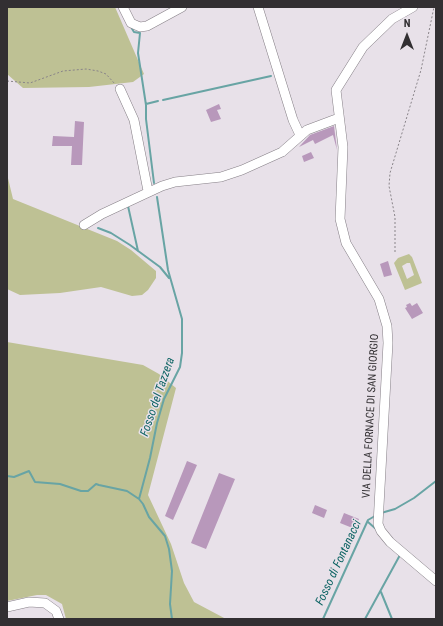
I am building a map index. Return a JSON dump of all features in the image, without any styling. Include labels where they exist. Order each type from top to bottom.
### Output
[{"type":"street","points":[[123,7],[131,23],[140,27],[147,26],[182,7]]},
{"type":"street","points":[[258,7],[293,120],[300,135]]},
{"type":"street","name":"VIA DELLA FORNACE DI SAN GIORGIO","points":[[413,7],[402,12],[380,29],[363,47],[336,90],[343,147],[340,199],[342,234],[379,299],[388,332],[378,524],[381,531],[390,542],[436,582]]},
{"type":"street","points":[[120,89],[134,120],[148,191]]},
{"type":"street","points":[[84,225],[148,191],[168,183],[221,177],[236,173],[279,154],[300,135],[312,127],[339,118]]},
{"type":"street","points":[[7,607],[29,602],[45,603],[56,611],[59,619]]},
{"type":"path","points":[[395,252],[395,217],[390,190],[390,173],[420,70],[434,7]]},
{"type":"path","points":[[7,81],[30,83],[63,71],[86,69],[106,74],[120,89]]},
{"type":"green space","points":[[7,7],[115,7],[144,74],[133,82],[89,87],[23,88],[7,74]]},
{"type":"green space","points":[[7,174],[13,199],[117,241],[131,250],[156,271],[156,278],[148,290],[142,295],[132,296],[101,287],[60,293],[20,295],[7,289]]},
{"type":"green space","points":[[409,254],[412,257],[422,283],[405,290],[394,263],[398,258]],"holes":[[[410,263],[414,275],[407,279],[402,266]]]},
{"type":"green space","points":[[7,342],[143,365],[159,374],[176,388],[148,495],[171,544],[184,583],[194,602],[226,619],[66,619],[62,604],[46,595],[37,595],[7,601]]},
{"type":"building","points":[[219,104],[221,109],[217,110],[221,119],[211,122],[206,110]]},
{"type":"building","points":[[75,121],[84,122],[82,165],[71,165],[72,146],[52,146],[53,136],[74,137]]},
{"type":"building","points":[[334,126],[337,150],[333,135],[315,144],[313,140],[299,147],[310,135]]},
{"type":"building","points":[[311,152],[314,158],[304,162],[302,156]]},
{"type":"building","points":[[388,261],[392,275],[384,277],[380,264]]},
{"type":"building","points":[[410,303],[412,306],[417,303],[423,313],[412,319],[405,308],[407,307],[406,305]]},
{"type":"building","points":[[187,461],[197,465],[173,520],[165,516]]},
{"type":"building","points":[[219,473],[235,479],[206,549],[191,543]]},
{"type":"building","points":[[315,505],[327,510],[324,518],[312,513]]},
{"type":"building","points":[[344,513],[359,519],[355,529],[340,523]]},
{"type":"waterway","name":"Fosso del Tazzera","points":[[131,27],[134,32],[140,33],[138,53],[146,105],[146,119],[154,183]]},
{"type":"waterway","points":[[163,100],[271,76]]},
{"type":"waterway","points":[[146,104],[158,101]]},
{"type":"waterway","name":"Fosso del Tazzera","points":[[139,499],[164,399],[180,367],[182,353],[182,319],[168,270],[157,197]]},
{"type":"waterway","points":[[128,206],[138,251]]},
{"type":"waterway","points":[[98,228],[111,233],[130,245],[160,267],[169,278]]},
{"type":"waterway","points":[[7,476],[14,477],[29,471],[35,482],[60,484],[81,491],[88,491],[96,484],[127,491],[139,499],[149,517],[165,536],[169,549],[172,571],[170,604],[172,619]]},
{"type":"waterway","name":"Fosso di Fontanacci","points":[[381,513],[395,509],[414,498],[436,481]]},
{"type":"waterway","name":"Fosso di Fontanacci","points":[[323,619],[368,520],[375,516]]},
{"type":"waterway","points":[[368,522],[376,529]]},
{"type":"waterway","points":[[365,619],[400,555]]},
{"type":"waterway","points":[[381,592],[392,619]]}]
